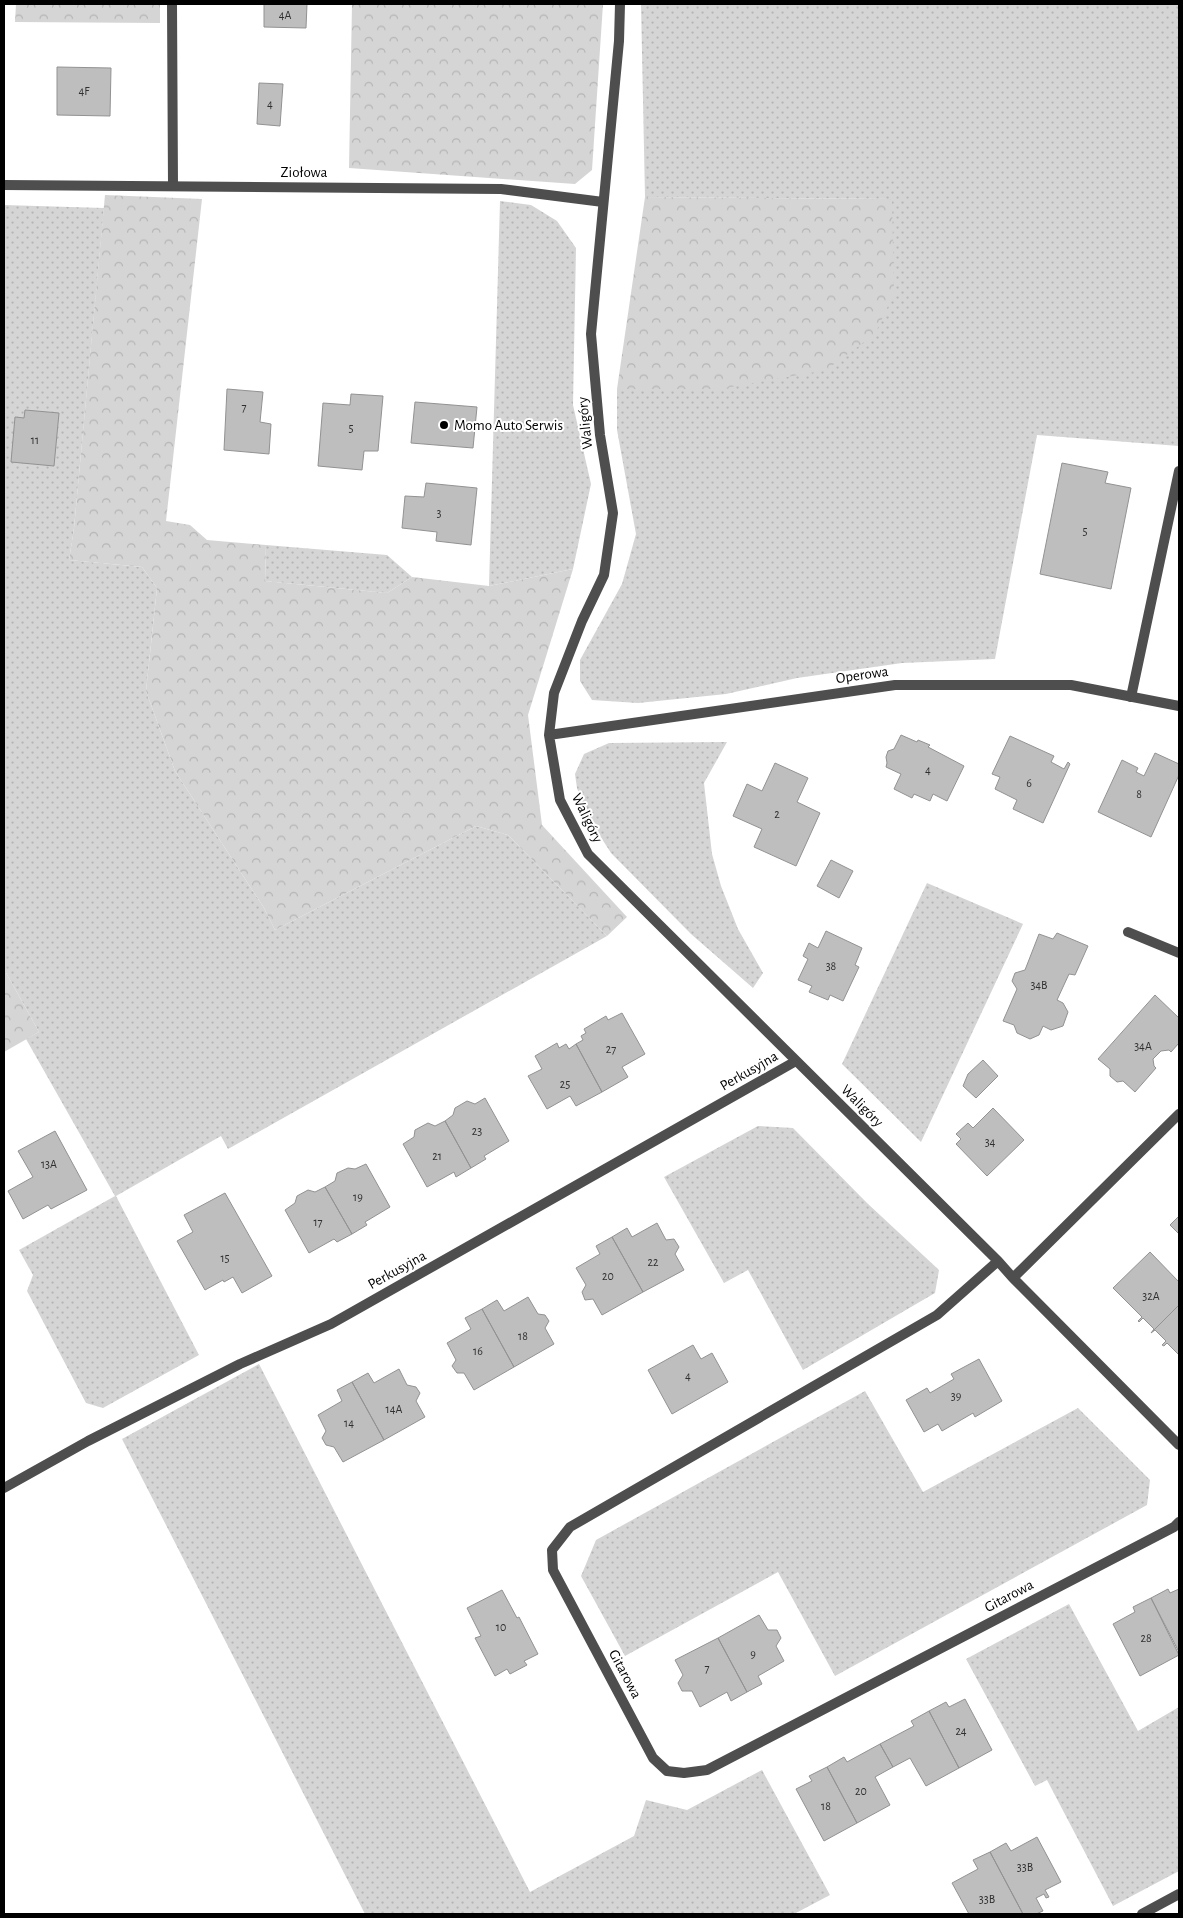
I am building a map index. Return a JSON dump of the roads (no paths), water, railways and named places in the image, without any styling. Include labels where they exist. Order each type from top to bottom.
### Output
[{"type":"street","points":[[172,4],[173,186]]},
{"type":"street","name":"Waligóry","points":[[620,4],[619,41],[591,334],[600,435],[613,513],[604,575],[582,622],[554,693],[549,735],[560,800],[588,854],[998,1260],[1013,1278],[1179,1445]]},
{"type":"street","name":"Ziołowa","points":[[4,185],[501,188],[603,202]]},
{"type":"street","points":[[1131,697],[1179,471]]},
{"type":"street","name":"Operowa","points":[[549,735],[895,685],[1071,686],[1179,706]]},
{"type":"street","points":[[1128,932],[1179,953]]},
{"type":"street","name":"Perkusyjna","points":[[4,1488],[88,1441],[240,1364],[331,1324],[796,1061]]},
{"type":"street","points":[[1013,1278],[1179,1114]]},
{"type":"street","name":"Gitarowa","points":[[998,1260],[937,1315],[570,1527],[552,1550],[553,1570],[653,1758],[668,1771],[707,1770],[1174,1527],[1179,1522]]},
{"type":"street","points":[[1142,1914],[1178,1898]]},
{"type":"place","name":"Momo Auto Serwis","points":[[444,425]]}]
